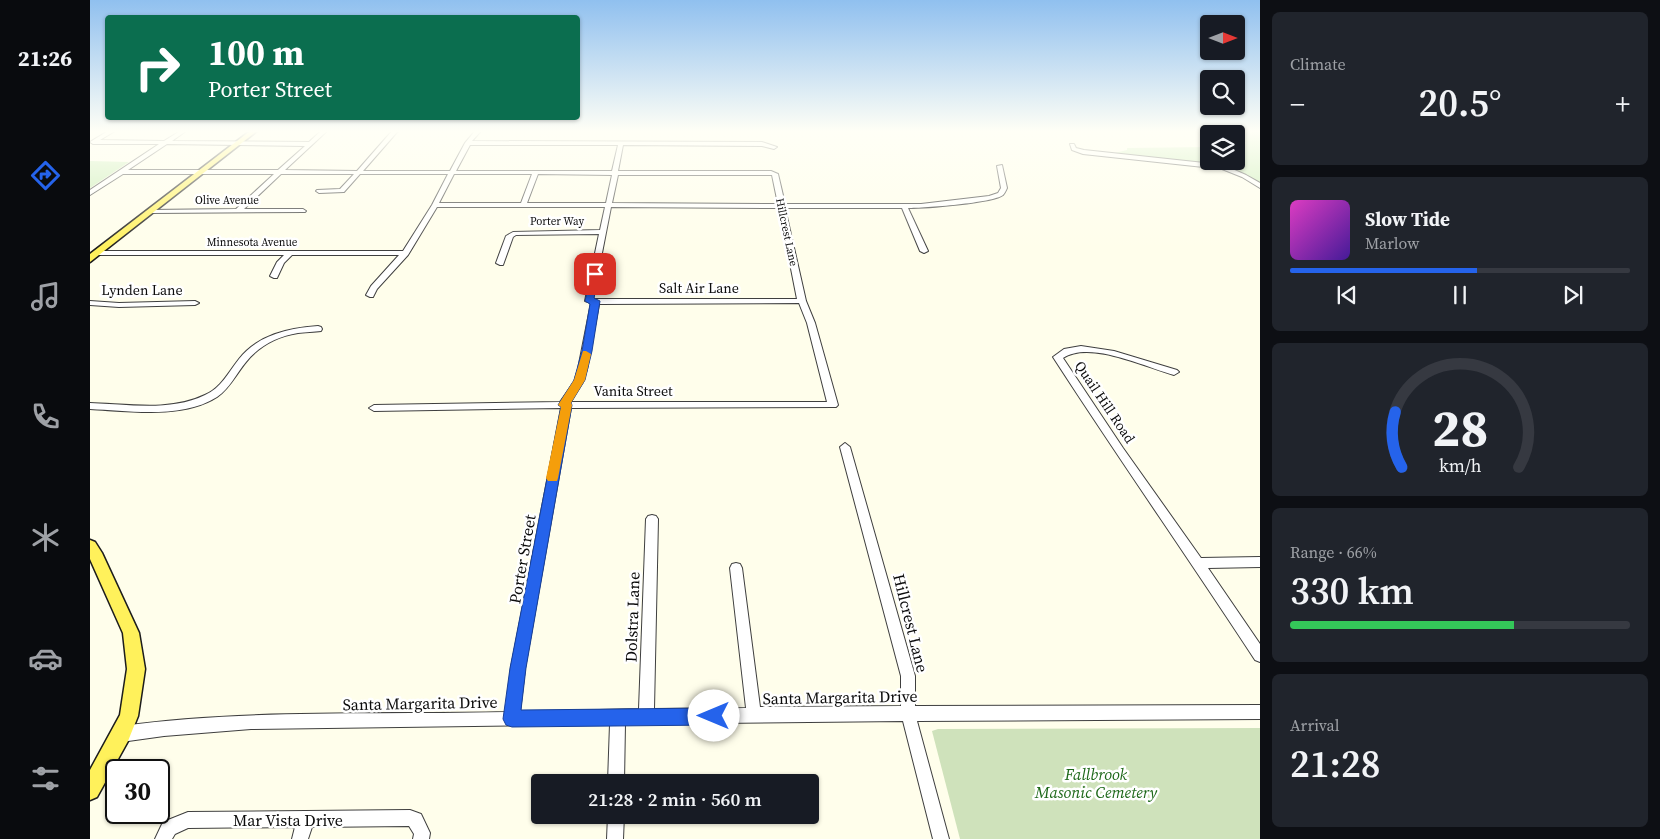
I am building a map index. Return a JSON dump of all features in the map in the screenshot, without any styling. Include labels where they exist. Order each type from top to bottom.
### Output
[{"type":"main road","points":[[90,259],[204,170]]},
{"type":"main road","points":[[90,546],[97,557],[131,633],[136,669],[129,716],[90,790]]},
{"type":"street","points":[[90,193],[124,170]]},
{"type":"street","points":[[239,210],[282,170]]},
{"type":"street","points":[[319,191],[342,192],[361,170]]},
{"type":"street","points":[[370,295],[405,253],[436,205],[452,170]]},
{"type":"street","points":[[436,205],[904,206],[983,199],[1000,194],[1004,188],[1001,170]]},
{"type":"street","points":[[1230,170],[1260,186]]},
{"type":"street","points":[[121,172],[278,174],[616,172]]},
{"type":"street","points":[[523,206],[536,172]]},
{"type":"street","name":"Hillcrest Lane","points":[[616,172],[773,173],[802,301],[811,324],[834,405]]},
{"type":"street","name":"Porter Street","points":[[512,719],[518,668],[565,405],[579,380],[588,345],[592,301],[616,172]]},
{"type":"street","points":[[904,206],[924,251]]},
{"type":"street","name":"Olive Avenue","points":[[151,211],[304,211]]},
{"type":"street","name":"Porter Way","points":[[500,263],[510,236],[515,233],[604,232]]},
{"type":"street","name":"Minnesota Avenue","points":[[98,253],[405,253]]},
{"type":"street","points":[[274,276],[290,253]]},
{"type":"street","name":"Salt Air Lane","points":[[592,301],[802,301]]},
{"type":"street","name":"Lynden Lane","points":[[90,303],[119,305],[195,303]]},
{"type":"street","points":[[90,406],[162,407],[202,400],[213,395],[228,383],[244,360],[258,346],[271,338],[292,331],[318,329]]},
{"type":"street","name":"Quail Hill Road","points":[[1174,372],[1153,367],[1114,353],[1095,350],[1069,350],[1058,357],[1119,450],[1260,656]]},
{"type":"street","name":"Vanita Street","points":[[374,408],[565,405],[834,405]]},
{"type":"street","name":"Hillcrest Lane","points":[[845,447],[908,676],[908,713],[941,839]]},
{"type":"street","name":"Dolstra Lane","points":[[646,716],[652,519]]},
{"type":"street","points":[[1198,563],[1260,562]]},
{"type":"street","points":[[736,568],[754,716]]},
{"type":"street","name":"Santa Margarita Drive","points":[[121,734],[151,729],[251,723],[618,716],[1260,712]]},
{"type":"street","points":[[616,774],[618,716]]},
{"type":"street","name":"Mar Vista Drive","points":[[166,834],[188,820],[410,818],[414,820],[422,834],[421,839]]},
{"type":"street","points":[[300,839],[306,820]]},
{"type":"street","points":[[615,839],[616,824]]},
{"type":"green space","points":[[90,170],[117,170],[90,188]]},
{"type":"green space","points":[[1234,170],[1260,170],[1260,183],[1245,174]]},
{"type":"green space","name":"Fallbrook Masonic Cemetery","points":[[1260,728],[1260,839],[960,839],[932,731],[938,729]]},
{"type":"slow traffic","points":[[552,478],[567,405],[564,405],[579,380],[586,354]]},
{"type":"route","points":[[595,274],[589,301],[595,301],[587,351],[579,380],[564,405],[567,405],[549,493],[536,579],[518,668],[512,719],[714,716]]}]
